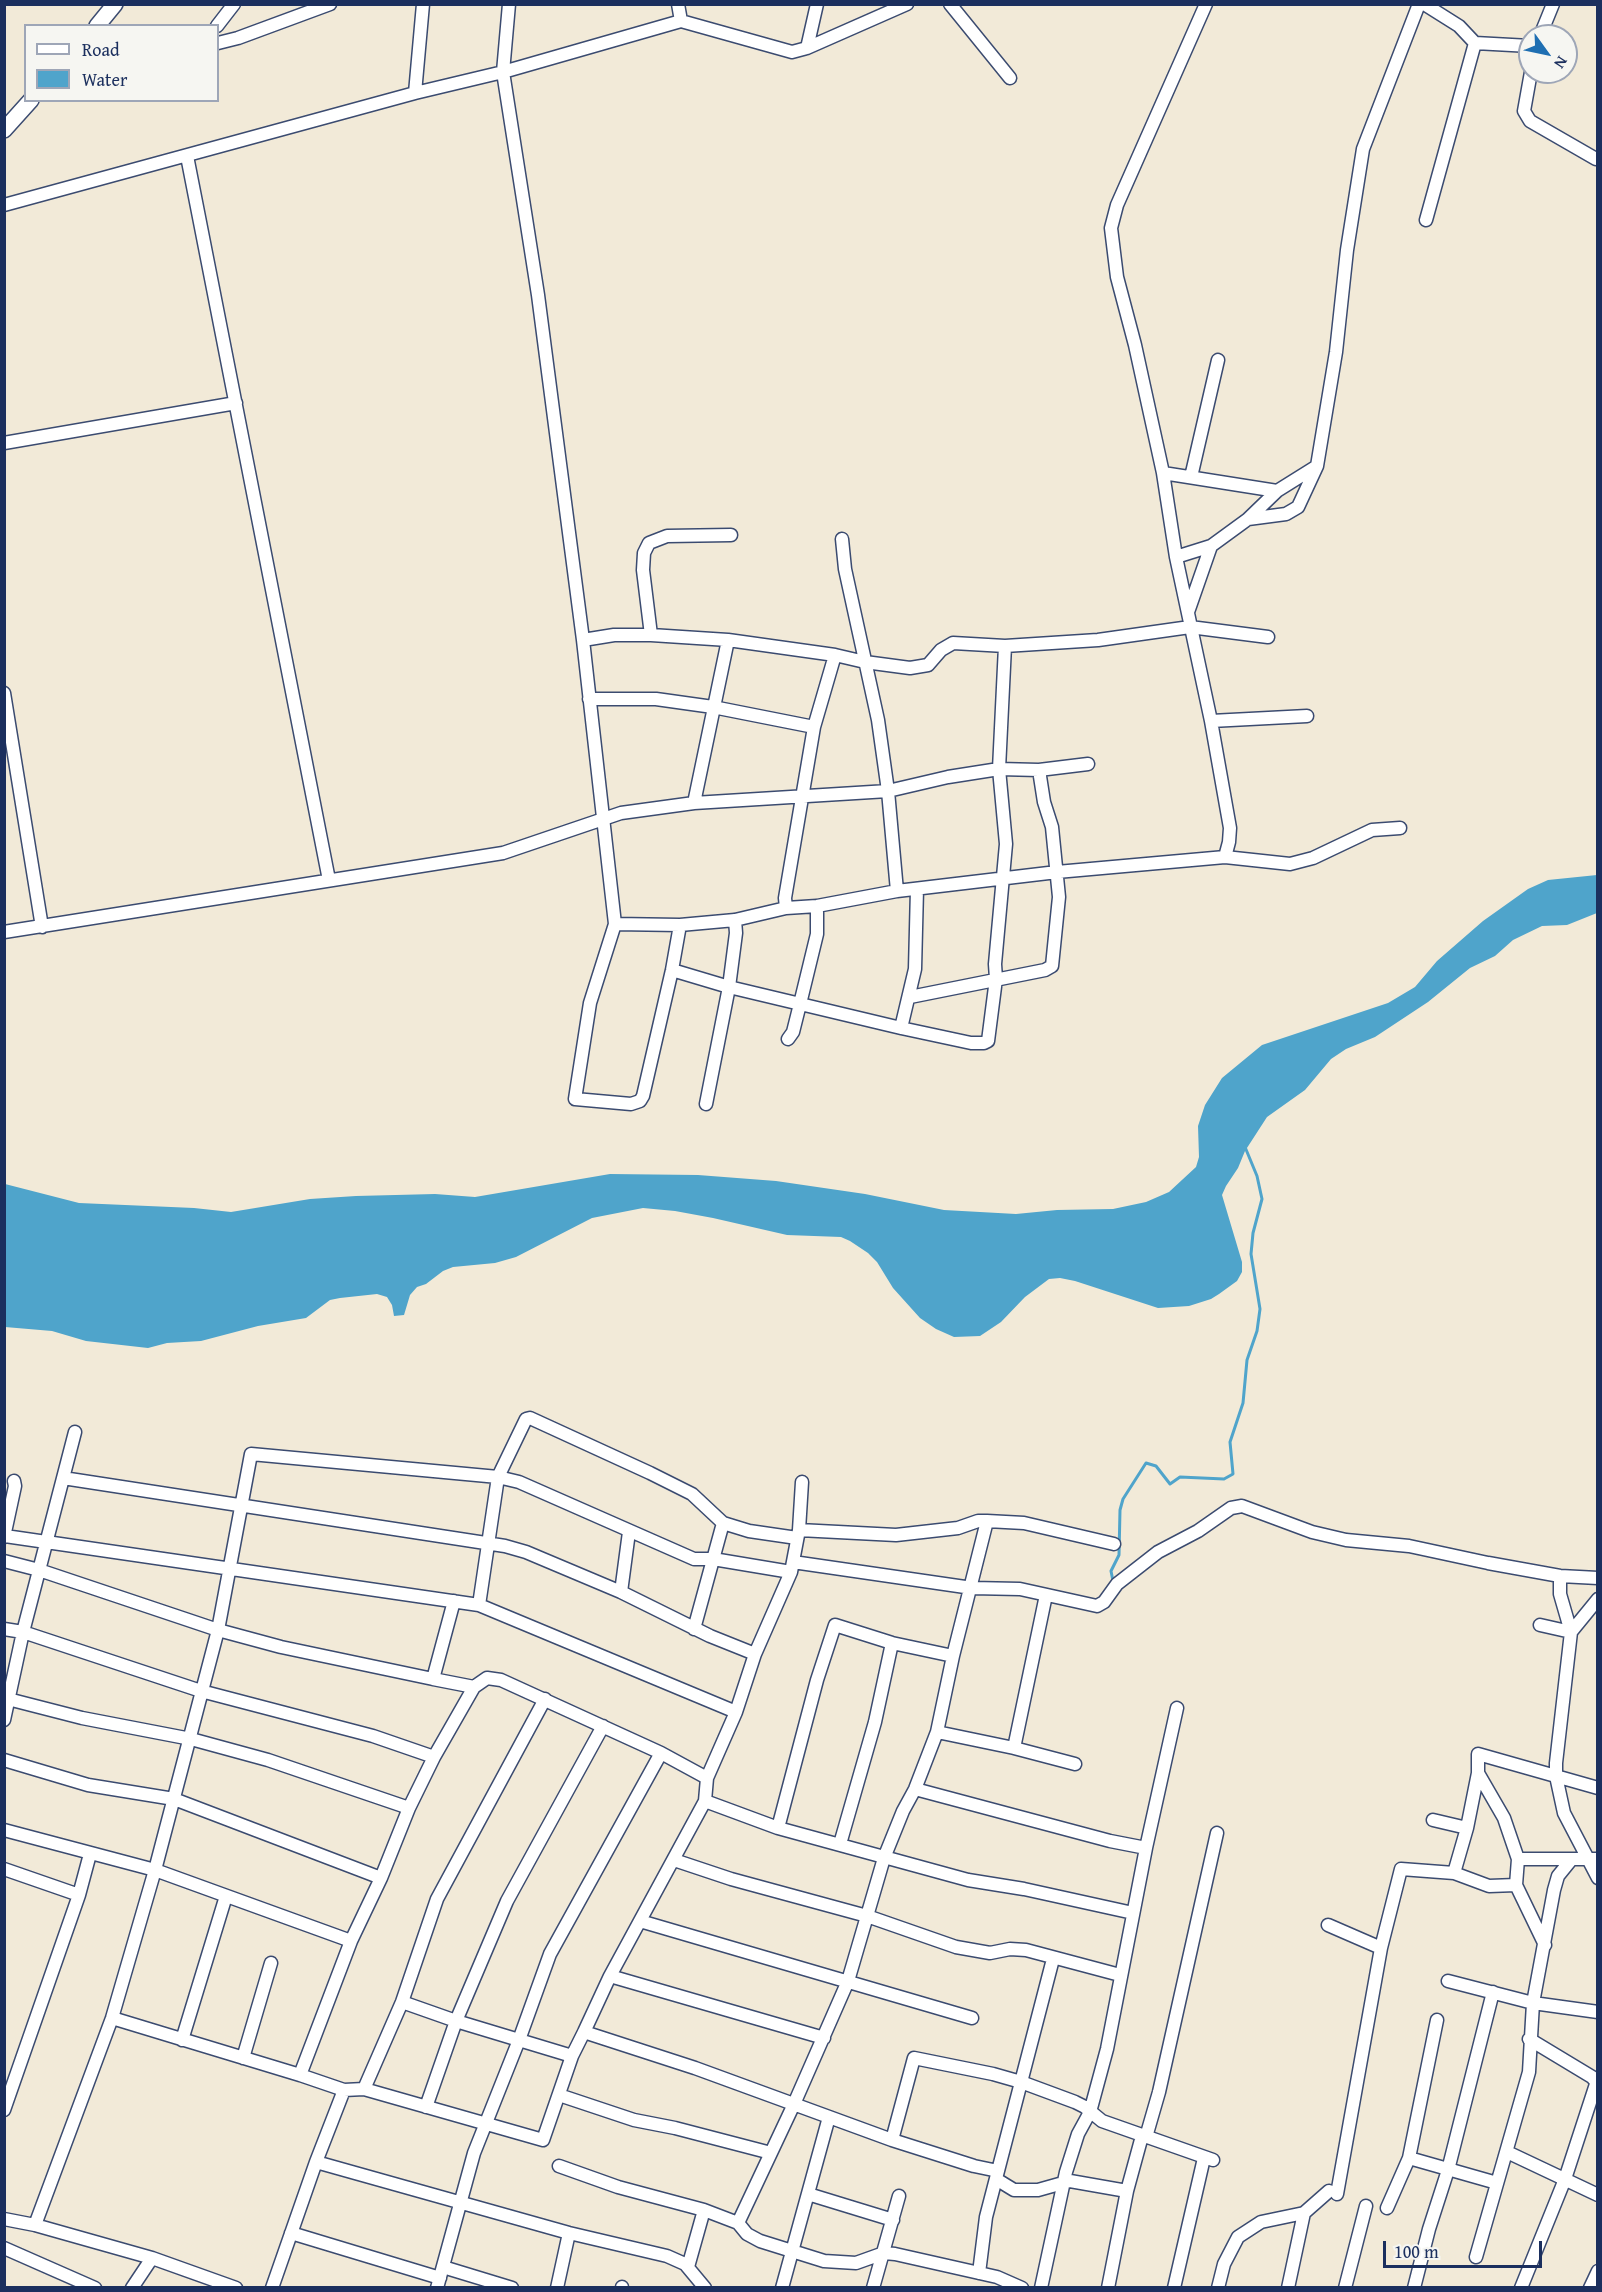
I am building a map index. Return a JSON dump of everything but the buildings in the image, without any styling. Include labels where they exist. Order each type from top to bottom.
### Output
[{"type":"main road","points":[[99,24],[115,4]]},
{"type":"main road","points":[[4,130],[29,102]]},
{"type":"street","points":[[219,24],[234,4]]},
{"type":"street","points":[[219,43],[330,4]]},
{"type":"street","points":[[416,93],[423,4]]},
{"type":"street","points":[[509,4],[503,72],[538,295],[583,640],[615,924],[590,1003],[575,1100],[631,1104],[640,1101],[672,970],[680,925]]},
{"type":"street","points":[[678,4],[681,21]]},
{"type":"street","points":[[807,48],[817,4]]},
{"type":"street","points":[[4,205],[416,93],[503,72],[681,21],[792,52],[807,48],[907,4]]},
{"type":"street","points":[[950,4],[1010,78]]},
{"type":"street","points":[[1206,4],[1117,205],[1111,228],[1117,277],[1135,345],[1163,473],[1176,557],[1211,721],[1230,828],[1225,857]]},
{"type":"street","points":[[1248,519],[1286,514],[1298,507],[1317,466],[1336,352],[1347,250],[1363,149],[1419,4]]},
{"type":"street","points":[[1424,4],[1459,26],[1476,43],[1518,45]]},
{"type":"street","points":[[1544,24],[1552,4]]},
{"type":"street","points":[[1426,220],[1476,43]]},
{"type":"street","points":[[1529,84],[1524,111],[1530,121],[1597,157]]},
{"type":"street","points":[[187,156],[329,880]]},
{"type":"street","points":[[1191,477],[1218,360]]},
{"type":"street","points":[[4,443],[236,403]]},
{"type":"street","points":[[1176,557],[1211,546],[1248,519],[1277,491],[1317,466]]},
{"type":"street","points":[[1163,473],[1277,491]]},
{"type":"street","points":[[651,635],[644,570],[644,553],[649,543],[667,536],[731,535]]},
{"type":"street","points":[[842,539],[845,569],[878,720],[888,791],[897,891]]},
{"type":"street","points":[[1187,613],[1211,546]]},
{"type":"street","points":[[583,640],[614,635],[728,640],[910,668],[928,665],[941,650],[953,644],[1005,646],[1098,640],[1190,627],[1268,637]]},
{"type":"street","points":[[694,803],[728,640]]},
{"type":"street","points":[[672,970],[729,987],[901,1028],[971,1043],[988,1041],[996,979],[995,964],[1006,844],[999,769],[1005,646]]},
{"type":"street","points":[[786,908],[814,727],[835,655]]},
{"type":"street","points":[[4,693],[42,927]]},
{"type":"street","points":[[589,699],[656,699],[713,707],[814,727]]},
{"type":"street","points":[[1211,721],[1307,716]]},
{"type":"street","points":[[4,932],[502,853],[621,813],[694,803],[888,791],[948,777],[999,769],[1039,770],[1088,764]]},
{"type":"street","points":[[909,997],[1045,970],[1052,966],[1059,897],[1052,827],[1044,802],[1039,770]]},
{"type":"street","points":[[615,924],[680,925],[735,920],[786,908],[817,906],[897,891],[1057,872],[1225,857],[1290,864],[1313,858],[1372,830],[1400,828]]},
{"type":"street","points":[[901,1028],[915,969],[917,889]]},
{"type":"street","points":[[788,1039],[793,1032],[817,934],[817,906]]},
{"type":"street","points":[[706,1104],[729,987],[736,933],[735,920]]},
{"type":"street","points":[[479,1605],[498,1477],[526,1419],[531,1418],[692,1494],[723,1523],[748,1531],[896,1535],[958,1528],[978,1521],[987,1521],[1024,1523],[1114,1544]]},
{"type":"street","points":[[4,1720],[23,1632],[75,1432]]},
{"type":"street","points":[[35,2224],[112,2018],[155,1870],[218,1630],[251,1454],[498,1477],[519,1482],[694,1559],[792,1567],[972,1588],[1020,1589],[1097,1606],[1104,1602],[1117,1584],[1149,1558],[1198,1531],[1231,1508],[1242,1506],[1312,1532],[1347,1540],[1409,1546],[1560,1576],[1598,1578]]},
{"type":"street","points":[[63,1478],[489,1542],[526,1552],[621,1592],[694,1629],[755,1654]]},
{"type":"street","points":[[14,1481],[5,1537],[479,1605],[736,1712]]},
{"type":"street","points":[[112,2018],[344,2090],[364,2089],[543,2140],[572,2056],[610,1976],[705,1801],[707,1778],[736,1712],[755,1654],[792,1567],[798,1534],[802,1482]]},
{"type":"street","points":[[738,2223],[848,1981],[884,1858],[903,1811],[915,1789],[937,1732],[953,1656],[972,1588],[980,1540],[987,1521]]},
{"type":"street","points":[[694,1629],[723,1523]]},
{"type":"street","points":[[621,1592],[629,1532]]},
{"type":"street","points":[[4,1561],[39,1570],[218,1630],[281,1647],[474,1687]]},
{"type":"street","points":[[1560,1576],[1560,1594],[1571,1632],[1556,1776],[1564,1813],[1592,1859],[1598,1878]]},
{"type":"street","points":[[1014,1748],[1046,1595]]},
{"type":"street","points":[[1571,1632],[1598,1599]]},
{"type":"street","points":[[434,1679],[454,1601]]},
{"type":"street","points":[[778,1828],[817,1680],[835,1624],[892,1643],[953,1656]]},
{"type":"street","points":[[1540,1625],[1571,1632]]},
{"type":"street","points":[[4,1629],[23,1632],[201,1691],[372,1736],[434,1757]]},
{"type":"street","points":[[840,1844],[874,1722],[892,1643]]},
{"type":"street","points":[[300,2075],[351,1941],[381,1878],[409,1808],[434,1757],[474,1687],[487,1678],[501,1680],[661,1753],[707,1778]]},
{"type":"street","points":[[7,1698],[82,1718],[191,1739],[268,1760],[409,1808]]},
{"type":"street","points":[[364,2089],[402,2002],[437,1899],[545,1699]]},
{"type":"street","points":[[1041,2288],[1070,2156],[1090,2112],[1107,2049],[1146,1848],[1177,1708]]},
{"type":"street","points":[[426,2107],[456,2021],[507,1901],[603,1726]]},
{"type":"street","points":[[937,1732],[1014,1748],[1075,1764]]},
{"type":"street","points":[[440,2277],[474,2153],[550,1954],[661,1753]]},
{"type":"street","points":[[1454,1873],[1467,1828],[1478,1773],[1479,1754],[1598,1788]]},
{"type":"street","points":[[4,1760],[88,1785],[174,1799],[381,1878]]},
{"type":"street","points":[[1478,1773],[1504,1818],[1518,1859],[1516,1885],[1545,1945]]},
{"type":"street","points":[[915,1789],[1110,1841],[1146,1848]]},
{"type":"street","points":[[705,1801],[778,1828],[968,1880],[1024,1889],[1133,1913]]},
{"type":"street","points":[[1433,1820],[1467,1828]]},
{"type":"street","points":[[4,1830],[155,1870],[351,1941]]},
{"type":"street","points":[[1108,2288],[1127,2191],[1159,2092],[1217,1833]]},
{"type":"street","points":[[4,2110],[79,1895],[90,1854]]},
{"type":"street","points":[[1518,1859],[1592,1859]]},
{"type":"street","points":[[674,1860],[731,1879],[867,1916],[956,1947],[990,1953],[1010,1949],[1026,1950],[1120,1975]]},
{"type":"street","points":[[1476,2257],[1529,2072],[1529,2039],[1533,2002],[1554,1890],[1558,1876],[1571,1860]]},
{"type":"street","points":[[4,1869],[79,1895]]},
{"type":"street","points":[[1218,2288],[1224,2264],[1238,2237],[1261,2222],[1304,2213],[1333,2193],[1381,1948],[1401,1869],[1454,1873],[1489,1886],[1516,1885]]},
{"type":"street","points":[[182,2040],[226,1896]]},
{"type":"street","points":[[640,1921],[972,2018]]},
{"type":"street","points":[[1328,1925],[1381,1948]]},
{"type":"street","points":[[979,2273],[986,2217],[1053,1959]]},
{"type":"street","points":[[243,2058],[271,1962]]},
{"type":"street","points":[[610,1976],[824,2038]]},
{"type":"street","points":[[1448,1981],[1533,2002],[1598,2012]]},
{"type":"street","points":[[1414,2288],[1429,2229],[1448,2170],[1493,1992]]},
{"type":"street","points":[[402,2002],[572,2056]]},
{"type":"street","points":[[1387,2208],[1409,2158],[1437,2020]]},
{"type":"street","points":[[584,2032],[695,2067],[892,2140],[974,2166],[997,2175],[1007,2187],[1025,2191],[1080,2182],[1127,2191]]},
{"type":"street","points":[[1521,2288],[1565,2179],[1597,2084],[1592,2077],[1529,2039]]},
{"type":"street","points":[[892,2140],[914,2058],[1021,2082],[1074,2102],[1102,2121],[1209,2159],[1174,2288]]},
{"type":"street","points":[[272,2288],[344,2090]]},
{"type":"street","points":[[559,2095],[634,2120],[675,2128],[771,2154]]},
{"type":"street","points":[[782,2288],[829,2117]]},
{"type":"street","points":[[1507,2152],[1598,2195]]},
{"type":"street","points":[[1409,2158],[1497,2182]]},
{"type":"street","points":[[316,2162],[569,2233],[667,2256],[688,2267],[705,2288]]},
{"type":"street","points":[[559,2166],[618,2187],[704,2210],[738,2223],[747,2234],[760,2241],[824,2261],[846,2263],[868,2260],[884,2253],[979,2273],[1022,2288]]},
{"type":"street","points":[[808,2194],[892,2220]]},
{"type":"street","points":[[873,2288],[899,2196]]},
{"type":"street","points":[[1345,2288],[1366,2206]]},
{"type":"street","points":[[688,2267],[704,2210]]},
{"type":"street","points":[[1288,2288],[1304,2213]]},
{"type":"street","points":[[4,2219],[35,2224],[152,2258],[236,2288]]},
{"type":"street","points":[[291,2233],[440,2277],[512,2288]]},
{"type":"street","points":[[557,2288],[569,2233]]},
{"type":"street","points":[[4,2248],[69,2282],[95,2288]]},
{"type":"street","points":[[132,2288],[152,2258]]},
{"type":"street","points":[[1590,2288],[1598,2271]]},
{"type":"water","points":[[1597,875],[1597,913],[1567,925],[1542,926],[1513,940],[1495,956],[1470,968],[1428,1002],[1375,1037],[1346,1049],[1331,1059],[1305,1090],[1267,1117],[1245,1151],[1222,1195],[1242,1262],[1242,1272],[1237,1281],[1219,1294],[1189,1306],[1158,1308],[1075,1281],[1060,1278],[1049,1279],[1025,1297],[1001,1322],[980,1336],[954,1337],[920,1318],[893,1288],[877,1262],[868,1253],[841,1237],[787,1235],[713,1218],[643,1208],[592,1218],[516,1257],[495,1263],[453,1267],[443,1271],[426,1284],[417,1287],[410,1295],[404,1315],[394,1316],[392,1305],[387,1297],[377,1294],[340,1298],[330,1300],[306,1318],[258,1326],[201,1341],[167,1343],[148,1348],[86,1341],[52,1331],[5,1327],[5,1184],[79,1203],[194,1208],[231,1212],[310,1199],[356,1196],[435,1194],[475,1197],[610,1174],[698,1175],[776,1181],[865,1194],[944,1210],[1016,1214],[1057,1210],[1113,1209],[1146,1202],[1169,1192],[1196,1167],[1199,1157],[1198,1126],[1205,1105],[1222,1078],[1262,1045],[1388,1003],[1415,987],[1437,961],[1483,921],[1528,889],[1548,880]]},
{"type":"waterway","points":[[1113,1581],[1111,1571],[1119,1555],[1120,1510],[1123,1499],[1146,1463],[1156,1466],[1170,1484],[1180,1477],[1224,1479],[1233,1474],[1230,1442],[1243,1403],[1247,1360],[1257,1331],[1260,1309],[1251,1254],[1253,1233],[1262,1199],[1257,1176],[1245,1147]]}]
